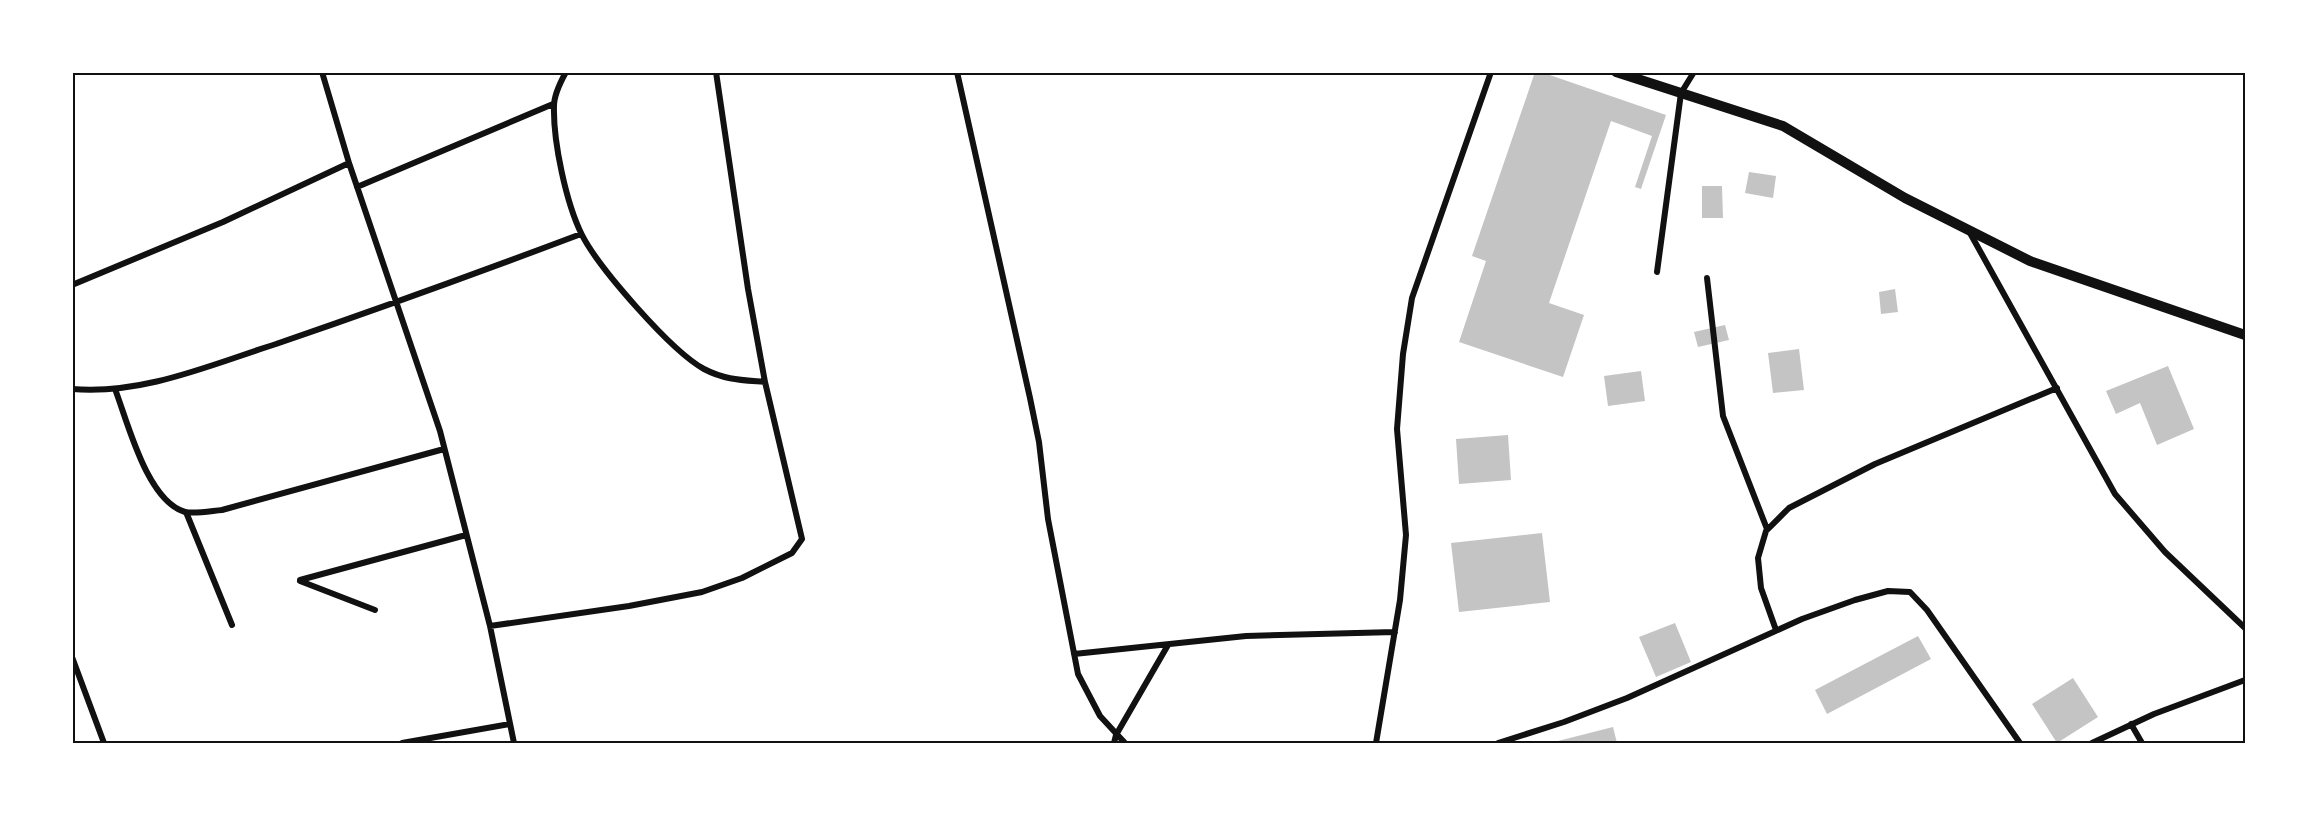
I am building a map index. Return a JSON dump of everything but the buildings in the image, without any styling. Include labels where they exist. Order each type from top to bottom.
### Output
[{"type":"street","points":[[322,72],[349,163],[398,303],[444,449],[490,626],[514,743]]},
{"type":"street","points":[[566,72],[553,104],[561,175],[581,234],[610,275],[664,336],[701,368],[726,379],[765,382]]},
{"type":"street","points":[[490,626],[629,606],[702,592],[742,578],[792,553],[802,539],[765,382],[748,289],[716,72]]},
{"type":"street","points":[[957,72],[1039,442],[1047,519],[1078,674],[1100,716],[1125,743]]},
{"type":"street","points":[[1376,743],[1400,600],[1406,535],[1397,429],[1403,354],[1412,298],[1491,72]]},
{"type":"street","points":[[1616,72],[1783,126],[1905,198],[2030,261],[2245,335]]},
{"type":"street","points":[[1657,272],[1681,93],[1694,72]]},
{"type":"street","points":[[357,187],[553,104]]},
{"type":"street","points":[[72,285],[223,222],[349,163]]},
{"type":"street","points":[[1970,231],[2115,494],[2165,552],[2245,628]]},
{"type":"street","points":[[72,389],[98,391],[147,385],[398,303],[581,234]]},
{"type":"street","points":[[1707,278],[1723,416],[1767,529]]},
{"type":"street","points":[[1776,630],[1761,588],[1758,558],[1767,529],[1789,508],[1875,464],[2057,388]]},
{"type":"street","points":[[115,389],[148,477],[165,501],[186,512],[222,510],[444,449]]},
{"type":"street","points":[[186,512],[232,625]]},
{"type":"street","points":[[375,610],[300,580],[466,535]]},
{"type":"street","points":[[1498,743],[1564,722],[1627,698],[1776,630],[1855,600],[1888,591],[1910,592],[1928,610],[2020,743]]},
{"type":"street","points":[[1074,654],[1246,636],[1395,632]]},
{"type":"street","points":[[1114,743],[1116,735],[1168,645]]},
{"type":"street","points":[[72,657],[104,743]]},
{"type":"street","points":[[2092,743],[2131,724],[2245,680]]},
{"type":"street","points":[[402,743],[510,724]]},
{"type":"street","points":[[2131,724],[2142,743]]}]
